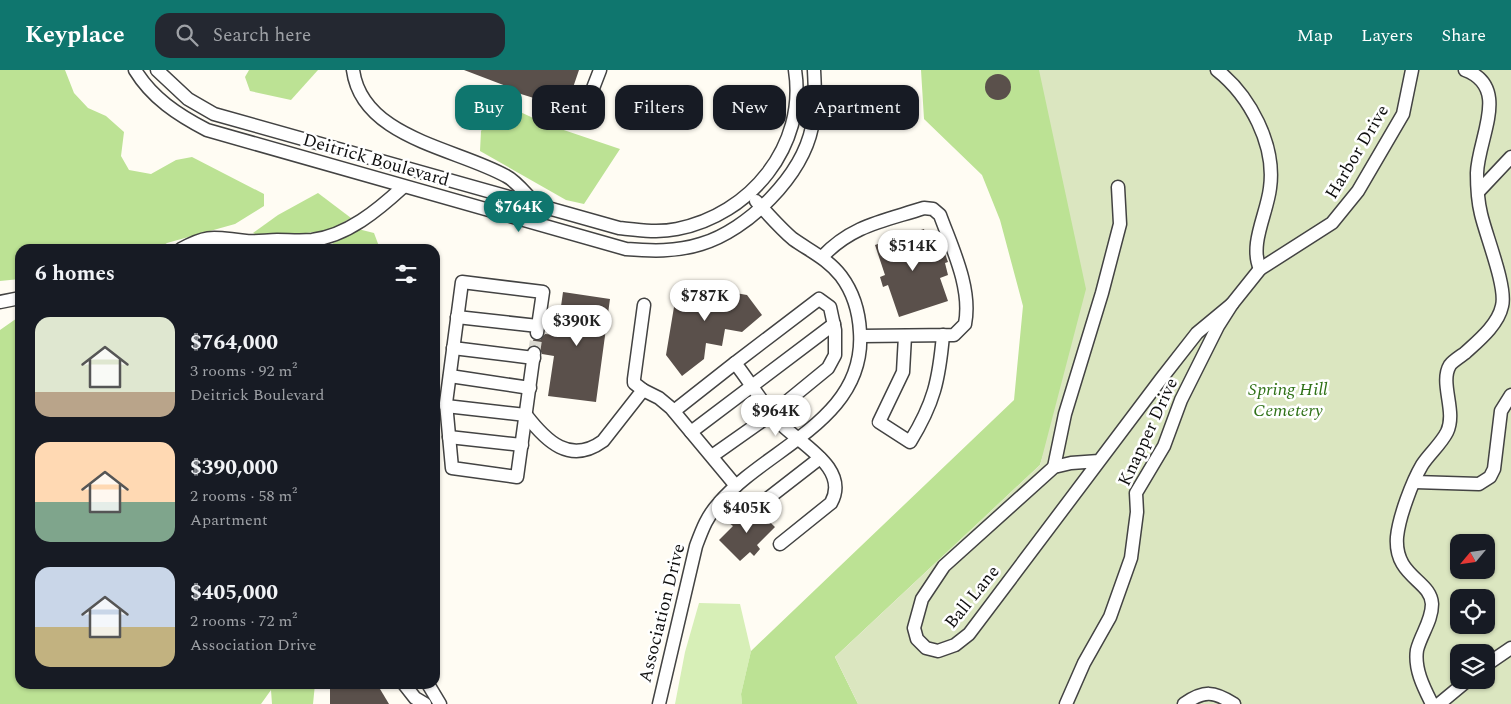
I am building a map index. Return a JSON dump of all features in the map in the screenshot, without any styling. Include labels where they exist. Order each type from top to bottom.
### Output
[{"type":"street","name":"Deitrick Boulevard","points":[[134,70],[142,83],[157,98],[180,115],[207,130],[626,249],[656,252],[702,244],[733,230],[780,190],[812,129],[816,100],[814,70]]},
{"type":"street","name":"Deitrick Boulevard","points":[[157,70],[188,99],[214,114],[619,228],[642,231],[675,230],[704,222],[729,209],[749,194],[779,157],[787,141],[793,123],[795,70]]},
{"type":"street","points":[[353,70],[355,86],[365,104],[382,120],[406,134],[508,177],[536,204]]},
{"type":"street","points":[[595,85],[600,70]]},
{"type":"street","points":[[1217,70],[1228,78],[1252,110],[1269,153],[1271,187],[1254,257],[1260,270]]},
{"type":"street","name":"Harbor Drive","points":[[1260,270],[1332,223],[1358,191],[1403,114],[1412,70]]},
{"type":"street","points":[[1465,70],[1478,74],[1486,85],[1491,97],[1490,116],[1477,172],[1478,191],[1480,212],[1500,282],[1503,305]]},
{"type":"street","points":[[1478,191],[1511,157]]},
{"type":"street","points":[[1054,468],[1065,414],[1102,293],[1120,224],[1118,186]]},
{"type":"street","points":[[192,244],[207,237],[224,237],[247,241],[312,240],[333,234],[362,220],[403,187]]},
{"type":"street","name":"Association Drive","points":[[659,704],[696,546],[704,522],[719,502],[736,486],[798,438],[839,402],[854,378],[860,358],[859,317],[852,295],[841,276],[822,257],[792,238],[749,194]]},
{"type":"street","points":[[822,257],[836,242],[852,232],[924,208],[933,209],[940,215],[960,271],[967,316],[962,330],[954,335],[943,336],[860,336]]},
{"type":"street","name":"Knapper Drive","points":[[1066,704],[1084,663],[1110,617],[1131,558],[1137,512],[1136,493],[1164,446],[1181,400],[1232,304],[1260,270]]},
{"type":"street","points":[[453,348],[534,355],[517,477],[452,468],[446,406],[453,348],[458,317],[462,282],[543,292],[538,329],[458,317]]},
{"type":"street","points":[[1432,704],[1422,684],[1417,651],[1431,617],[1432,602],[1427,589],[1406,572],[1398,554],[1397,536],[1405,507],[1422,466],[1447,433],[1451,419],[1447,377],[1450,365],[1479,341],[1494,322],[1511,294]]},
{"type":"street","points":[[0,302],[15,299]]},
{"type":"street","points":[[674,411],[819,299],[830,307],[834,324],[835,354],[828,368],[773,413],[712,456]]},
{"type":"street","name":"Ball Lane","points":[[1099,461],[1071,463],[1054,468],[944,566],[922,599],[914,628],[917,639],[926,648],[938,651],[955,645],[969,634],[1099,461],[1198,334],[1232,304]]},
{"type":"street","points":[[644,305],[634,383],[643,390],[660,398],[674,411],[736,486]]},
{"type":"street","points":[[691,432],[834,324]]},
{"type":"street","points":[[905,336],[903,372],[879,422],[910,442],[925,418],[934,396],[940,374],[943,336]]},
{"type":"street","points":[[735,363],[782,425],[820,458],[832,473],[836,482],[835,495],[831,503],[780,544]]},
{"type":"street","points":[[450,376],[530,388]]},
{"type":"street","points":[[446,406],[526,415],[541,434],[552,443],[561,448],[578,451],[594,447],[603,440],[643,390]]},
{"type":"street","points":[[1415,482],[1479,484],[1490,477],[1494,469],[1506,410],[1511,395]]},
{"type":"street","points":[[449,438],[522,445]]},
{"type":"street","points":[[762,503],[820,458]]},
{"type":"street","points":[[1495,659],[1511,648]]},
{"type":"street","points":[[408,689],[415,698],[425,704]]},
{"type":"street","points":[[431,689],[440,704]]},
{"type":"street","points":[[1439,704],[1457,689]]},
{"type":"street","points":[[1184,704],[1195,696],[1208,694],[1219,694],[1234,704]]},
{"type":"green space","points":[[0,70],[65,70],[74,93],[88,108],[106,116],[124,132],[121,156],[129,170],[151,174],[176,160],[192,157],[264,194],[264,206],[235,224],[166,244],[15,244],[15,280],[0,281]]},
{"type":"green space","points":[[249,70],[318,70],[291,100],[250,91],[245,77]]},
{"type":"green space","points":[[921,70],[1118,70],[1095,291],[1040,465],[835,657],[858,704],[742,704],[741,694],[751,651],[1014,400],[1023,306],[1000,220],[982,175],[924,119]]},
{"type":"green space","name":"Spring Hill Cemetery","points":[[1039,70],[1511,70],[1511,704],[858,704],[835,657],[1040,465],[1086,289]]},
{"type":"green space","points":[[522,113],[532,117],[532,130],[564,130],[620,149],[584,204],[566,200],[480,151],[481,131],[522,130]]},
{"type":"green space","points":[[318,193],[351,218],[328,231],[261,237],[253,233],[278,215]]},
{"type":"green space","points":[[358,229],[374,233],[378,244],[332,244]]},
{"type":"green space","points":[[15,320],[15,689],[314,689],[313,704],[272,704],[271,690],[261,704],[0,704],[0,330]]},
{"type":"green space","points":[[699,603],[740,604],[751,651],[741,694],[742,704],[675,704],[685,652]]},
{"type":"building","points":[[464,70],[579,70],[574,85],[532,85],[532,97],[522,94],[522,85],[503,85]]},
{"type":"building","points":[[998,74],[1007,78],[1011,87],[1007,96],[998,100],[989,96],[985,87],[989,78]]},
{"type":"building","points":[[924,229],[931,252],[943,248],[948,262],[945,263],[948,275],[940,278],[948,301],[899,317],[888,285],[883,287],[880,277],[885,275],[875,245]]},
{"type":"building","points":[[678,283],[747,295],[762,315],[742,332],[725,329],[722,346],[706,343],[704,359],[682,376],[666,355]]},
{"type":"building","points":[[563,292],[610,299],[596,402],[548,396],[554,356],[542,354],[539,347],[533,345],[533,340],[540,340],[545,334],[557,335]]},
{"type":"building","points":[[753,506],[775,527],[757,545],[760,549],[754,556],[750,552],[740,561],[719,540],[733,526],[729,523],[735,517],[739,521]]},
{"type":"building","points":[[330,689],[380,689],[389,704],[330,704]]},
{"type":"tunnel","points":[[534,353],[537,333]]}]
